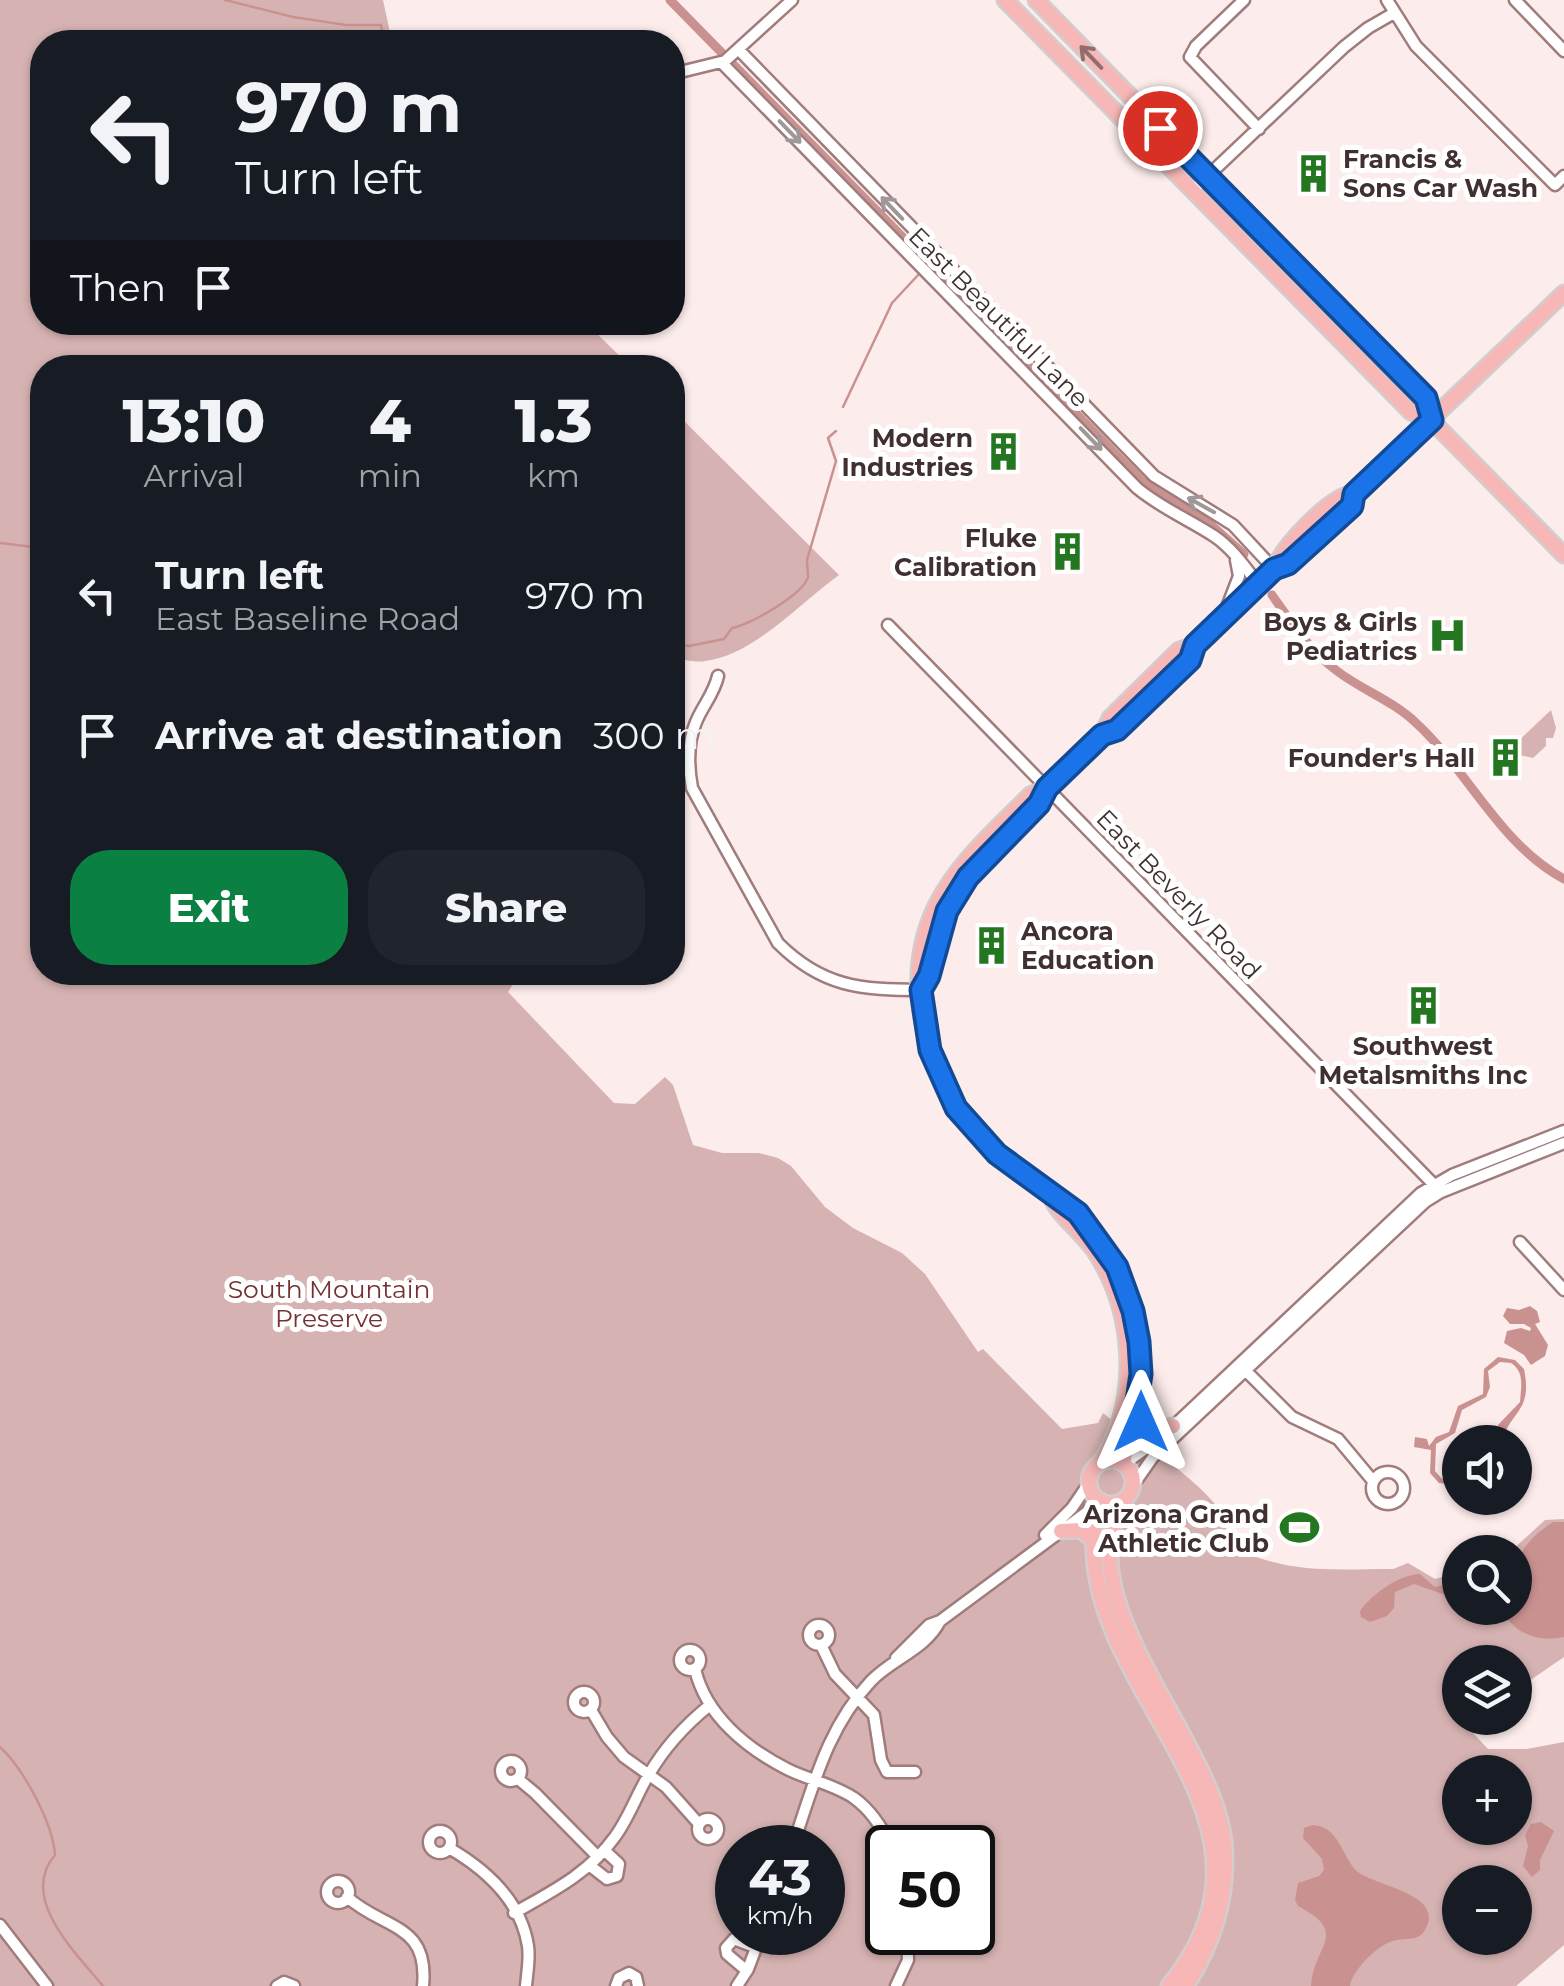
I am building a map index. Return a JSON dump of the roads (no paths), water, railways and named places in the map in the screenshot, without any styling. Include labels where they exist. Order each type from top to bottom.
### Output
[{"type":"main road","points":[[1005,0],[1412,412],[1432,420],[1564,555]]},
{"type":"main road","points":[[1036,0],[1426,398],[1432,420]]},
{"type":"main road","points":[[1040,35],[1056,20]]},
{"type":"main road","points":[[1124,1464],[1141,1358],[1123,1281],[1086,1221],[1067,1202],[1051,1196],[997,1154],[950,1098],[930,1050],[921,990],[918,965],[927,928],[951,881],[1030,795],[1047,788],[1102,735],[1110,718],[1179,650],[1195,645],[1274,569],[1280,553],[1340,496],[1354,494],[1564,293]]},
{"type":"main road","points":[[1051,1196],[1055,1207],[1078,1230],[1103,1266],[1119,1305],[1126,1337],[1126,1391],[1114,1437],[1089,1482],[1099,1500],[1094,1540],[1104,1612],[1191,1763]]},
{"type":"main road","points":[[1136,1408],[1141,1422],[1152,1430],[1159,1432],[1173,1426]]},
{"type":"main road","points":[[1100,1463],[1111,1460],[1124,1464],[1132,1477],[1130,1492],[1114,1520],[1110,1546],[1116,1598],[1133,1642],[1221,1825],[1225,1870],[1216,1924],[1186,1986]]},
{"type":"main road","points":[[1099,1500],[1114,1503],[1130,1492]]},
{"type":"main road","points":[[1061,1531],[1081,1530],[1094,1540]]},
{"type":"main road","points":[[1169,1986],[1196,1942],[1211,1888],[1210,1834],[1201,1782]]},
{"type":"street","points":[[685,70],[729,57],[792,0]]},
{"type":"street","points":[[1244,0],[1196,46],[1190,58],[1259,129]]},
{"type":"street","points":[[1387,0],[1416,46],[1554,185],[1564,176]]},
{"type":"street","points":[[1515,0],[1564,50]]},
{"type":"street","points":[[1193,190],[1344,47],[1394,13]]},
{"type":"street","name":"East Beautiful Lane","points":[[729,57],[1137,488],[1214,536],[1235,554],[1258,584]]},
{"type":"street","name":"East Beautiful Lane","points":[[729,57],[1154,476],[1232,524],[1274,569]]},
{"type":"street","points":[[1223,618],[1239,576],[1235,554]]},
{"type":"street","name":"East Beverly Road","points":[[888,624],[1437,1188]]},
{"type":"street","points":[[718,676],[715,690],[695,724],[687,762],[692,788],[778,943],[796,961],[834,981],[858,988],[921,990]]},
{"type":"street","points":[[1130,1492],[1152,1457],[1437,1188],[1564,1131]]},
{"type":"street","points":[[1437,1188],[1564,1143]]},
{"type":"street","points":[[1520,1242],[1564,1290]]},
{"type":"street","points":[[1124,1464],[1244,1368]]},
{"type":"street","points":[[1244,1368],[1292,1417],[1343,1444],[1373,1481]]},
{"type":"street","points":[[1028,1553],[1072,1508],[1089,1482]]},
{"type":"street","points":[[799,1825],[832,1734],[856,1698],[929,1624],[940,1621],[1099,1500]]},
{"type":"street","points":[[821,1645],[835,1674],[874,1715],[881,1760],[887,1772],[914,1772]]},
{"type":"street","points":[[695,1669],[699,1687],[710,1706],[747,1743],[788,1770],[853,1797],[877,1825]]},
{"type":"street","points":[[514,1913],[565,1885],[597,1858],[617,1834],[648,1774],[678,1734],[710,1706]]},
{"type":"street","points":[[590,1710],[624,1757],[666,1787],[699,1824]]},
{"type":"street","points":[[518,1780],[597,1858]]},
{"type":"street","points":[[449,1848],[491,1877],[514,1913],[528,1944],[526,1986]]},
{"type":"street","points":[[347,1897],[410,1935],[425,1964],[423,1986]]},
{"type":"street","points":[[0,1925],[47,1986]]},
{"type":"street","points":[[727,1955],[747,1971]]},
{"type":"street","points":[[737,1986],[754,1955]]},
{"type":"street","points":[[896,1986],[908,1955]]},
{"type":"street","points":[[616,1986],[619,1978],[628,1974],[636,1978],[638,1986]]},
{"type":"street","points":[[278,1986],[284,1982],[294,1986]]},
{"type":"waterway","points":[[225,0],[293,17],[346,25],[381,25],[382,30]]},
{"type":"waterway","points":[[670,0],[1142,481],[1210,524],[1244,554]]},
{"type":"waterway","points":[[843,407],[892,303],[920,273]]},
{"type":"waterway","points":[[685,646],[724,639],[732,628],[774,608],[804,584],[808,577],[807,560],[836,461],[828,438],[836,431]]},
{"type":"waterway","points":[[0,543],[30,547]]},
{"type":"waterway","points":[[1272,595],[1318,655],[1415,722],[1502,827],[1541,864],[1564,879]]},
{"type":"waterway","points":[[0,1747],[27,1783],[49,1828],[55,1855],[45,1872],[47,1907],[66,1941],[103,1986]]},
{"type":"place","name":"Francis & Sons Car Wash","points":[[1313,173]]},
{"type":"place","name":"Modern Industries","points":[[1003,452]]},
{"type":"place","name":"Fluke Calibration","points":[[1067,552]]},
{"type":"place","name":"Boys & Girls Pediatrics","points":[[1447,636]]},
{"type":"place","name":"Founder's Hall","points":[[1505,758]]},
{"type":"place","name":"Ancora Education","points":[[991,945]]},
{"type":"place","name":"Southwest Metalsmiths Inc","points":[[1423,1005]]},
{"type":"place","name":"Arizona Grand Athletic Club","points":[[1299,1528]]},
{"type":"park label","name":"South Mountain Preserve","points":[[329,1304]]}]
